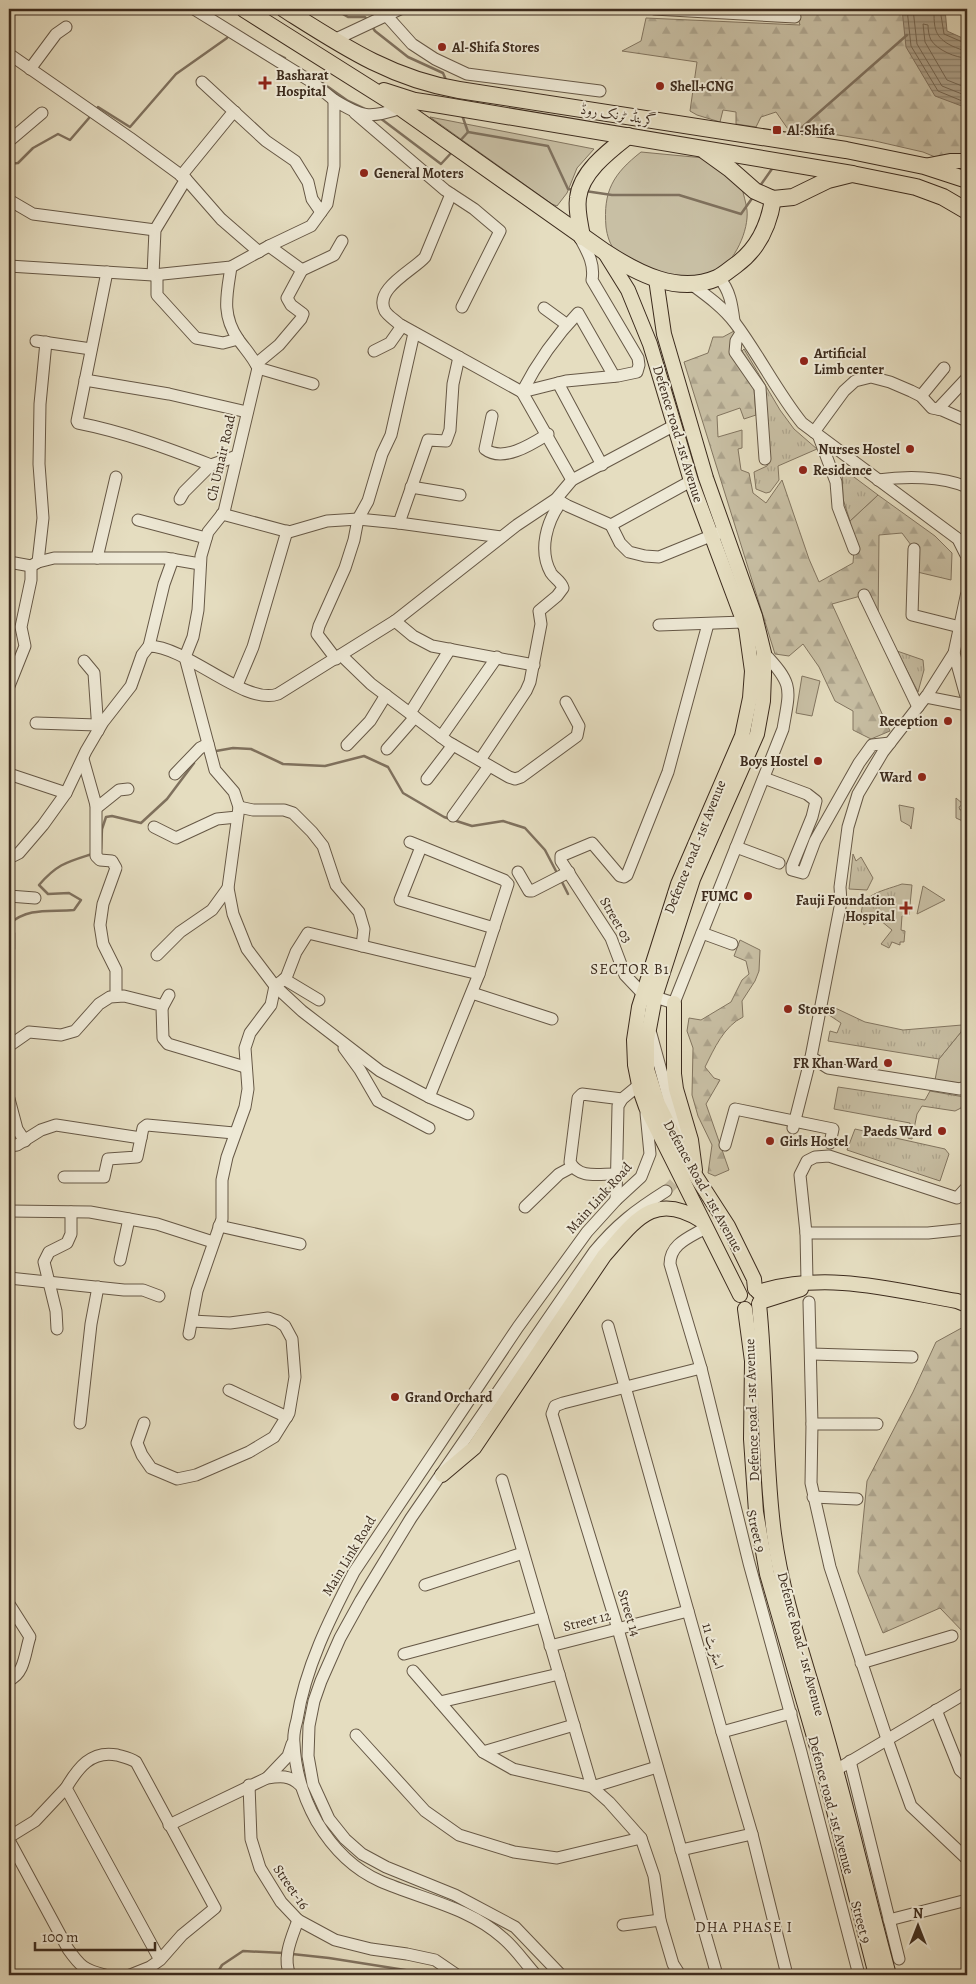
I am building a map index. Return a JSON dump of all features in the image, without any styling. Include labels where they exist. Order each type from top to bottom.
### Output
[{"type":"highway","name":"گرینڈ ٹرنک روڈ","points":[[244,9],[366,85],[395,110],[446,140],[580,236],[628,267],[656,279],[691,284],[719,278],[741,261],[757,244],[766,225],[773,199]]},
{"type":"highway","name":"گرینڈ ٹرنک روڈ","points":[[284,9],[334,40],[394,72],[443,87],[804,143],[924,166],[967,180]]},
{"type":"highway","name":"گرینڈ ٹرنک روڈ","points":[[366,85],[416,101],[802,165],[916,187],[943,197],[967,211]]},
{"type":"highway","points":[[580,236],[578,197],[583,183],[594,167],[628,136]]},
{"type":"highway","name":"گرینڈ ٹرنک روڈ","points":[[700,148],[719,160],[763,196],[773,199],[793,197],[828,180],[852,174]]},
{"type":"highway","points":[[552,216],[578,197]]},
{"type":"main road","points":[[924,166],[950,161],[967,161]]},
{"type":"main road","name":"Defence road -1st Avenue","points":[[605,252],[628,290],[650,344],[691,481],[717,533],[746,628],[752,671],[750,698],[742,736],[678,884],[649,995],[639,1007],[634,1040],[639,1085],[646,1107],[740,1295],[740,1303],[745,1309],[752,1361],[751,1439],[756,1512],[767,1574],[817,1724],[876,1975]]},
{"type":"main road","name":"Defence Road - 1st Avenue","points":[[656,279],[664,334],[706,478],[717,533],[755,616],[764,654],[763,701],[757,734],[693,879],[649,995],[647,1069],[652,1089],[679,1147],[728,1226],[754,1279],[758,1297],[764,1364],[766,1453],[774,1535],[785,1593],[817,1724],[836,1770],[889,1975]]},
{"type":"main road","points":[[674,1003],[674,1074],[676,1089],[691,1140],[698,1180]]},
{"type":"main road","points":[[442,1475],[474,1448],[604,1256],[627,1229],[646,1213],[659,1208],[671,1207],[687,1211],[705,1225]]},
{"type":"main road","points":[[745,1309],[754,1309],[758,1297],[779,1285],[808,1281],[826,1281],[878,1287],[957,1301],[967,1305]]},
{"type":"main road","points":[[740,1295],[744,1290],[758,1297],[804,1288],[830,1288],[871,1293],[960,1309],[967,1315]]},
{"type":"street","points":[[194,9],[312,82],[334,100],[354,112],[451,194],[474,209],[500,231],[462,307]]},
{"type":"street","points":[[334,40],[400,9]]},
{"type":"street","points":[[654,9],[795,18]]},
{"type":"street","points":[[386,15],[412,44],[435,59],[467,74],[600,91]]},
{"type":"street","points":[[30,69],[56,34],[66,27]]},
{"type":"street","points":[[9,54],[130,138],[183,178],[221,219],[264,249],[302,270]]},
{"type":"street","points":[[202,82],[266,141],[295,161],[308,182],[312,199],[321,212]]},
{"type":"street","points":[[9,267],[155,275],[231,267],[311,226],[327,204],[334,166],[334,100]]},
{"type":"street","points":[[354,112],[375,116],[395,110]]},
{"type":"street","points":[[235,112],[183,178],[155,230],[155,275],[157,295],[196,338],[223,343],[238,339]]},
{"type":"street","points":[[9,141],[42,113]]},
{"type":"street","points":[[451,194],[420,264],[400,277],[387,290],[383,299],[385,312],[402,326],[522,392],[548,434],[572,480]]},
{"type":"street","points":[[9,200],[33,214],[155,230]]},
{"type":"street","points":[[522,392],[558,383],[637,372],[638,358],[592,280],[594,271],[592,262],[580,236]]},
{"type":"street","points":[[257,366],[280,345],[302,319],[302,311],[291,305],[287,298],[302,270],[334,255],[342,241]]},
{"type":"street","points":[[231,267],[226,311],[238,339],[257,366],[313,384]]},
{"type":"street","points":[[107,272],[78,423],[131,435],[210,465]]},
{"type":"street","points":[[719,278],[726,285],[734,321]]},
{"type":"street","points":[[691,284],[734,321],[802,423],[958,539],[967,557],[967,592],[954,653],[926,697],[868,775],[850,815],[840,887],[841,902],[811,1058],[794,1124]]},
{"type":"street","points":[[544,308],[566,324]]},
{"type":"street","points":[[522,392],[530,376],[566,324],[578,313],[614,376]]},
{"type":"street","points":[[374,351],[390,343],[402,326]]},
{"type":"street","points":[[414,332],[392,435],[382,454],[368,501],[358,519],[354,540],[345,568],[317,634],[339,657],[371,684],[441,737],[509,777],[521,777],[577,736],[579,726],[566,702]]},
{"type":"street","points":[[741,332],[736,341],[735,352],[760,388],[765,459]]},
{"type":"street","points":[[9,686],[25,646],[21,627],[43,518],[39,456],[41,342],[91,349]]},
{"type":"street","points":[[399,523],[428,440],[446,441],[450,430],[453,384],[460,357]]},
{"type":"street","name":"Ch Umair Road","points":[[185,658],[193,637],[198,610],[200,564],[206,538],[208,532],[222,514],[257,366]]},
{"type":"street","points":[[921,396],[944,368]]},
{"type":"street","points":[[816,433],[844,391],[855,381],[871,376],[921,396],[932,408],[967,421]]},
{"type":"street","points":[[938,409],[967,378]]},
{"type":"street","points":[[85,380],[170,394],[247,412]]},
{"type":"street","points":[[558,383],[602,465]]},
{"type":"street","points":[[492,416],[485,449],[489,452],[514,452],[548,434]]},
{"type":"street","points":[[453,816],[526,691],[534,665],[541,624],[538,611],[563,588],[549,568],[545,548],[549,524],[559,500],[572,480],[675,425]]},
{"type":"street","points":[[816,433],[833,470],[838,507],[854,549]]},
{"type":"street","points":[[180,499],[184,492],[210,465],[237,456]]},
{"type":"street","points":[[833,470],[848,456]]},
{"type":"street","points":[[97,558],[116,477]]},
{"type":"street","points":[[878,480],[920,479],[953,483],[967,488]]},
{"type":"street","points":[[611,525],[691,481]]},
{"type":"street","points":[[411,487],[460,495]]},
{"type":"street","points":[[559,500],[611,525],[620,543],[629,552],[645,556],[659,557],[717,533]]},
{"type":"street","points":[[149,646],[160,647],[249,691],[270,697],[339,657],[395,621],[501,537],[559,500]]},
{"type":"street","points":[[222,514],[287,531],[327,521],[358,519],[501,537]]},
{"type":"street","points":[[138,520],[206,538]]},
{"type":"street","points":[[237,685],[253,647],[287,531]]},
{"type":"street","points":[[914,549],[912,615],[960,627]]},
{"type":"street","points":[[9,562],[35,564],[54,558],[97,558],[173,559],[200,564]]},
{"type":"street","points":[[9,858],[19,853],[43,826],[66,793],[98,728],[131,686],[145,648],[149,646],[164,584],[173,559]]},
{"type":"street","points":[[864,595],[918,707]]},
{"type":"street","points":[[395,621],[432,646],[534,665]]},
{"type":"street","points":[[659,625],[743,622]]},
{"type":"street","name":"Street 03","points":[[649,995],[625,975],[611,938],[562,876],[561,861],[562,855],[592,843],[620,876],[624,877],[627,875],[668,772],[708,624]]},
{"type":"street","points":[[387,749],[412,715],[450,649]]},
{"type":"street","points":[[954,653],[967,700]]},
{"type":"street","points":[[649,995],[674,1003],[783,729],[789,697],[788,686],[780,669],[764,654]]},
{"type":"street","points":[[441,737],[497,657]]},
{"type":"street","points":[[185,658],[215,770],[234,792],[238,812],[228,888],[233,914],[247,949],[335,1037],[380,1071],[429,1097],[468,1114]]},
{"type":"street","points":[[84,661],[94,673],[98,728]]},
{"type":"street","points":[[347,745],[370,721],[386,695]]},
{"type":"street","points":[[926,697],[967,705]]},
{"type":"street","points":[[36,723],[98,728]]},
{"type":"street","points":[[764,778],[807,794],[816,801],[812,817],[792,866],[792,870],[802,873],[815,841],[859,763],[872,746],[890,743]]},
{"type":"street","points":[[176,774],[200,748],[208,744]]},
{"type":"street","points":[[426,780],[453,745]]},
{"type":"street","points":[[83,759],[96,805],[95,854],[100,860],[112,861],[116,868],[103,904],[100,925],[103,944],[116,970],[116,996]]},
{"type":"street","points":[[9,774],[66,793]]},
{"type":"street","points":[[96,805],[100,806],[119,790],[128,789]]},
{"type":"street","points":[[154,827],[176,838],[217,819],[238,812],[284,810],[293,813],[323,846],[336,885],[359,912],[364,929],[362,946]]},
{"type":"street","points":[[429,1097],[472,993],[479,974],[494,928],[508,884],[504,880],[415,845],[400,900],[494,928]]},
{"type":"street","points":[[736,847],[779,863]]},
{"type":"street","points":[[518,872],[529,891],[540,888],[562,876]]},
{"type":"street","points":[[157,955],[180,932],[212,910],[228,888]]},
{"type":"street","points":[[9,896],[35,898]]},
{"type":"street","points":[[190,1334],[197,1291],[222,1219],[222,1180],[248,1090],[244,1048],[250,1033],[271,1005],[279,983],[286,978],[296,952],[308,933],[479,974]]},
{"type":"street","points":[[702,933],[732,944]]},
{"type":"street","points":[[279,983],[319,1000]]},
{"type":"street","points":[[472,993],[552,1019]]},
{"type":"street","points":[[169,995],[162,1008],[163,1038],[168,1044],[245,1067]]},
{"type":"street","points":[[9,1046],[29,1032],[61,1034],[75,1031],[99,1004],[110,997],[116,996],[151,1001],[162,1008]]},
{"type":"street","points":[[649,1027],[667,1092],[682,1132]]},
{"type":"street","points":[[335,1037],[360,1070],[378,1101],[429,1128]]},
{"type":"street","points":[[811,1058],[828,1068],[960,1089],[967,1086]]},
{"type":"street","points":[[616,1200],[616,1123],[618,1106],[622,1099],[639,1085]]},
{"type":"street","points":[[615,1174],[580,1174],[572,1167],[570,1162],[578,1098],[582,1094],[622,1099]]},
{"type":"street","points":[[9,1099],[18,1128],[25,1141]]},
{"type":"street","name":"Main Link Road","points":[[536,1975],[504,1938],[478,1920],[379,1880],[356,1868],[323,1831],[308,1805],[300,1785],[293,1741],[301,1694],[336,1607],[354,1572],[518,1327],[587,1232],[616,1200],[641,1177],[650,1154],[646,1107]]},
{"type":"street","points":[[725,1145],[735,1109],[794,1124],[833,1128],[830,1142]]},
{"type":"street","points":[[9,1146],[17,1146],[41,1130],[56,1125],[141,1138]]},
{"type":"street","points":[[64,1177],[104,1176],[108,1159],[137,1157],[143,1128],[147,1125],[234,1134]]},
{"type":"street","points":[[808,1281],[806,1233],[800,1176],[807,1161],[815,1157],[829,1156],[957,1198],[967,1187]]},
{"type":"street","points":[[525,1206],[559,1174],[572,1167]]},
{"type":"street","points":[[561,1975],[515,1927],[455,1894],[386,1867],[362,1854],[345,1839],[329,1819],[313,1784],[308,1756],[309,1726],[314,1701],[321,1681],[340,1638],[411,1518],[594,1252],[630,1214],[666,1191]]},
{"type":"street","points":[[9,1211],[90,1212],[157,1224],[214,1242]]},
{"type":"street","points":[[57,1329],[56,1311],[44,1262],[49,1252],[67,1243],[71,1234],[70,1212]]},
{"type":"street","points":[[120,1260],[129,1219]]},
{"type":"street","name":"Street 9","points":[[705,1225],[677,1245],[670,1258],[670,1264],[701,1368],[749,1563],[791,1713],[859,1975]]},
{"type":"street","points":[[219,1226],[300,1244]]},
{"type":"street","points":[[806,1233],[928,1233],[967,1229]]},
{"type":"street","points":[[9,1278],[142,1290],[159,1296]]},
{"type":"street","points":[[80,1423],[91,1324],[98,1287]]},
{"type":"street","points":[[809,1302],[812,1424],[811,1483],[830,1567],[886,1739],[911,1806],[967,1859]]},
{"type":"street","points":[[144,1423],[137,1443],[142,1455],[151,1468],[177,1479],[196,1474],[249,1452],[274,1437],[289,1413],[295,1377],[292,1339],[285,1326],[278,1321],[268,1318],[230,1323],[192,1321]]},
{"type":"street","name":"اسٹریٹ 11","points":[[608,1326],[752,1834],[788,1975]]},
{"type":"street","points":[[811,1354],[912,1357]]},
{"type":"street","name":"Street 14","points":[[701,1368],[563,1403],[554,1406],[552,1414],[618,1629],[717,1975]]},
{"type":"street","points":[[229,1390],[287,1417]]},
{"type":"street","points":[[812,1424],[877,1424]]},
{"type":"street","points":[[502,1480],[592,1787]]},
{"type":"street","points":[[813,1497],[857,1499]]},
{"type":"street","points":[[425,1585],[523,1553]]},
{"type":"street","points":[[9,1604],[30,1637],[22,1668],[13,1679],[9,1680]]},
{"type":"street","name":"Street 12","points":[[550,1646],[688,1611]]},
{"type":"street","points":[[404,1654],[542,1617]]},
{"type":"street","points":[[861,1663],[952,1636]]},
{"type":"street","points":[[413,1671],[483,1752],[513,1769],[592,1787],[609,1802],[641,1838],[654,1876],[660,1920],[673,1964],[680,1975]]},
{"type":"street","points":[[440,1702],[558,1674]]},
{"type":"street","points":[[836,1770],[964,1694]]},
{"type":"street","points":[[936,1710],[960,1770],[967,1776]]},
{"type":"street","points":[[722,1732],[791,1713]]},
{"type":"street","points":[[483,1752],[574,1725]]},
{"type":"street","points":[[356,1735],[425,1811],[459,1835],[514,1852],[556,1858],[641,1838]]},
{"type":"street","points":[[267,1778],[288,1756],[293,1741]]},
{"type":"street","points":[[105,1975],[89,1971],[78,1964],[68,1949],[9,1839],[35,1821],[66,1788],[78,1768],[93,1757],[113,1754],[132,1759],[136,1762],[215,1908],[182,1935],[160,1960],[150,1967],[130,1975]]},
{"type":"street","points":[[850,1761],[899,1958]]},
{"type":"street","points":[[592,1787],[657,1767]]},
{"type":"street","points":[[169,1825],[267,1778],[284,1776],[294,1779],[300,1785]]},
{"type":"street","name":"Street-16","points":[[249,1785],[251,1839],[260,1868],[281,1902],[298,1920],[289,1944],[288,1971]]},
{"type":"street","points":[[66,1788],[160,1960]]},
{"type":"street","points":[[681,1850],[752,1834]]},
{"type":"street","points":[[889,1920],[967,1900]]},
{"type":"street","points":[[298,1920],[335,1940],[371,1950],[407,1954],[435,1960],[457,1975]]},
{"type":"street","points":[[623,1926],[660,1920]]},
{"type":"street","points":[[504,1938],[515,1927]]},
{"type":"green space","points":[[795,9],[908,9],[967,103],[967,170],[923,152],[875,141],[807,130],[790,132],[776,112],[761,117],[756,127],[736,124],[736,112],[723,110],[720,122],[697,115],[690,111],[697,62],[622,51],[641,41],[646,18],[800,25]]},
{"type":"green space","points":[[430,117],[594,149],[577,168],[567,193],[557,206]]},
{"type":"green space","points":[[641,152],[704,158],[742,187],[747,210],[746,227],[735,253],[716,272],[686,277],[656,274],[624,257],[612,246],[608,237],[605,214],[608,193],[623,168]]},
{"type":"green space","points":[[734,331],[736,337],[733,353],[754,389],[756,415],[744,419],[740,408],[717,416],[718,437],[742,430],[742,448],[738,449],[741,470],[749,473],[753,493],[766,503],[782,480],[809,559],[819,582],[853,563],[854,549],[850,521],[878,495],[935,536],[952,553],[951,580],[913,571],[914,549],[902,533],[879,535],[878,624],[864,595],[832,604],[890,731],[871,739],[853,730],[853,711],[835,701],[819,667],[803,644],[789,656],[775,654],[684,362],[708,353],[713,337],[723,337]]},
{"type":"green space","points":[[744,349],[780,410],[794,429],[817,449],[778,466],[779,480],[770,492],[766,493],[756,489],[754,472],[767,466],[770,459],[763,386],[742,351]]},
{"type":"green space","points":[[842,468],[878,495],[850,521],[843,499]]},
{"type":"green space","points":[[897,651],[923,660],[924,670],[918,692]]},
{"type":"green space","points":[[802,676],[820,681],[812,716],[796,713]]},
{"type":"green space","points":[[956,798],[963,804],[959,807],[960,810],[964,809],[967,811],[967,823],[956,818]]},
{"type":"green space","points":[[899,805],[914,808],[911,829],[910,826],[901,821]]},
{"type":"green space","points":[[853,854],[856,861],[861,857],[873,878],[867,890],[849,889]]},
{"type":"green space","points":[[902,884],[912,885],[909,915],[902,916],[901,930],[905,931],[904,942],[900,942],[900,945],[892,942],[889,948],[881,944],[892,930],[875,916],[864,925],[862,907],[871,896]]},
{"type":"green space","points":[[923,886],[945,900],[917,914]]},
{"type":"green space","points":[[740,940],[760,950],[759,971],[742,1001],[743,1017],[725,1032],[705,1067],[714,1078],[720,1080],[706,1104],[729,1170],[715,1176],[708,1173],[712,1145],[698,1116],[692,1095],[693,1048],[687,1031],[689,1018],[701,1020],[731,1002],[742,980],[749,974],[746,961],[734,956]]},
{"type":"green space","points":[[831,1006],[865,1022],[903,1030],[962,1025],[961,1032],[939,1059],[828,1041],[830,1031],[837,1033],[841,1023],[826,1013]]},
{"type":"green space","points":[[967,1024],[966,1084],[935,1080],[939,1059],[961,1032],[962,1025]]},
{"type":"green space","points":[[838,1087],[925,1100],[930,1091],[964,1097],[961,1108],[955,1111],[922,1106],[917,1114],[912,1139],[908,1138],[910,1123],[834,1109]]},
{"type":"green space","points":[[855,1129],[945,1149],[949,1154],[940,1181],[847,1150]]},
{"type":"green space","points":[[967,1325],[967,1636],[940,1608],[883,1633],[858,1572],[867,1481],[913,1392],[936,1342]]},
{"type":"water","points":[[902,9],[945,9],[947,31],[967,40],[967,108],[935,96],[906,47]]},
{"type":"waterway","points":[[334,9],[348,17],[365,17],[368,21]]},
{"type":"waterway","points":[[371,25],[375,31],[408,57],[443,73],[446,80]]},
{"type":"waterway","points":[[794,137],[799,130],[907,35]]},
{"type":"waterway","points":[[98,107],[130,127],[176,74],[227,38]]},
{"type":"waterway","points":[[279,55],[285,58]]},
{"type":"waterway","points":[[307,72],[348,101],[365,109]]},
{"type":"waterway","points":[[462,115],[468,132]]},
{"type":"waterway","points":[[9,164],[18,163],[33,148],[58,134],[70,140],[89,118]]},
{"type":"waterway","points":[[380,118],[441,164],[453,151]]},
{"type":"waterway","points":[[459,142],[468,132],[548,146],[568,189],[575,190]]},
{"type":"waterway","points":[[760,186],[774,166]]},
{"type":"waterway","points":[[585,191],[612,195],[679,195],[741,214],[753,197]]},
{"type":"waterway","points":[[216,751],[233,748],[251,749],[283,764],[325,766],[364,756],[388,767],[403,793],[444,817],[472,826],[503,821],[525,828],[545,850],[557,873]]},
{"type":"waterway","points":[[101,849],[102,829],[106,817],[112,816],[141,823],[167,799],[194,763]]},
{"type":"waterway","points":[[9,947],[14,949],[14,933],[9,924],[24,915],[40,911],[74,910],[81,900],[69,893],[48,894],[39,885],[57,868],[92,854]]},
{"type":"waterway","points":[[561,880],[568,894]]},
{"type":"waterway","points":[[216,1975],[222,1965],[243,1951],[284,1953]]},
{"type":"waterway","points":[[292,1954],[329,1958],[424,1973],[426,1975]]},
{"type":"tunnel","points":[[666,1191],[677,1180],[683,1170]]},
{"type":"place","name":"Al-Shifa Stores","points":[[442,47]]},
{"type":"place","name":"Basharat Hospital","points":[[265,83]]},
{"type":"place","name":"Shell+CNG","points":[[660,86]]},
{"type":"place","name":"Al-Shifa","points":[[777,130]]},
{"type":"place","name":"General Moters","points":[[364,173]]},
{"type":"place","name":"Artificial Limb center","points":[[804,361]]},
{"type":"place","name":"Nurses Hostel","points":[[910,449]]},
{"type":"place","name":"Residence","points":[[803,470]]},
{"type":"place","name":"Reception","points":[[948,721]]},
{"type":"place","name":"Boys Hostel","points":[[818,761]]},
{"type":"place","name":"Ward","points":[[922,777]]},
{"type":"place","name":"FUMC","points":[[748,896]]},
{"type":"place","name":"Fauji Foundation Hospital","points":[[906,908]]},
{"type":"place","name":"Stores","points":[[788,1009]]},
{"type":"place","name":"FR Khan Ward","points":[[888,1063]]},
{"type":"place","name":"Paeds Ward","points":[[942,1131]]},
{"type":"place","name":"Girls Hostel","points":[[770,1141]]},
{"type":"place","name":"Grand Orchard","points":[[395,1397]]},
{"type":"district","name":"SECTOR B1","points":[[630,969]]},
{"type":"district","name":"DHA PHASE I","points":[[744,1927]]}]
